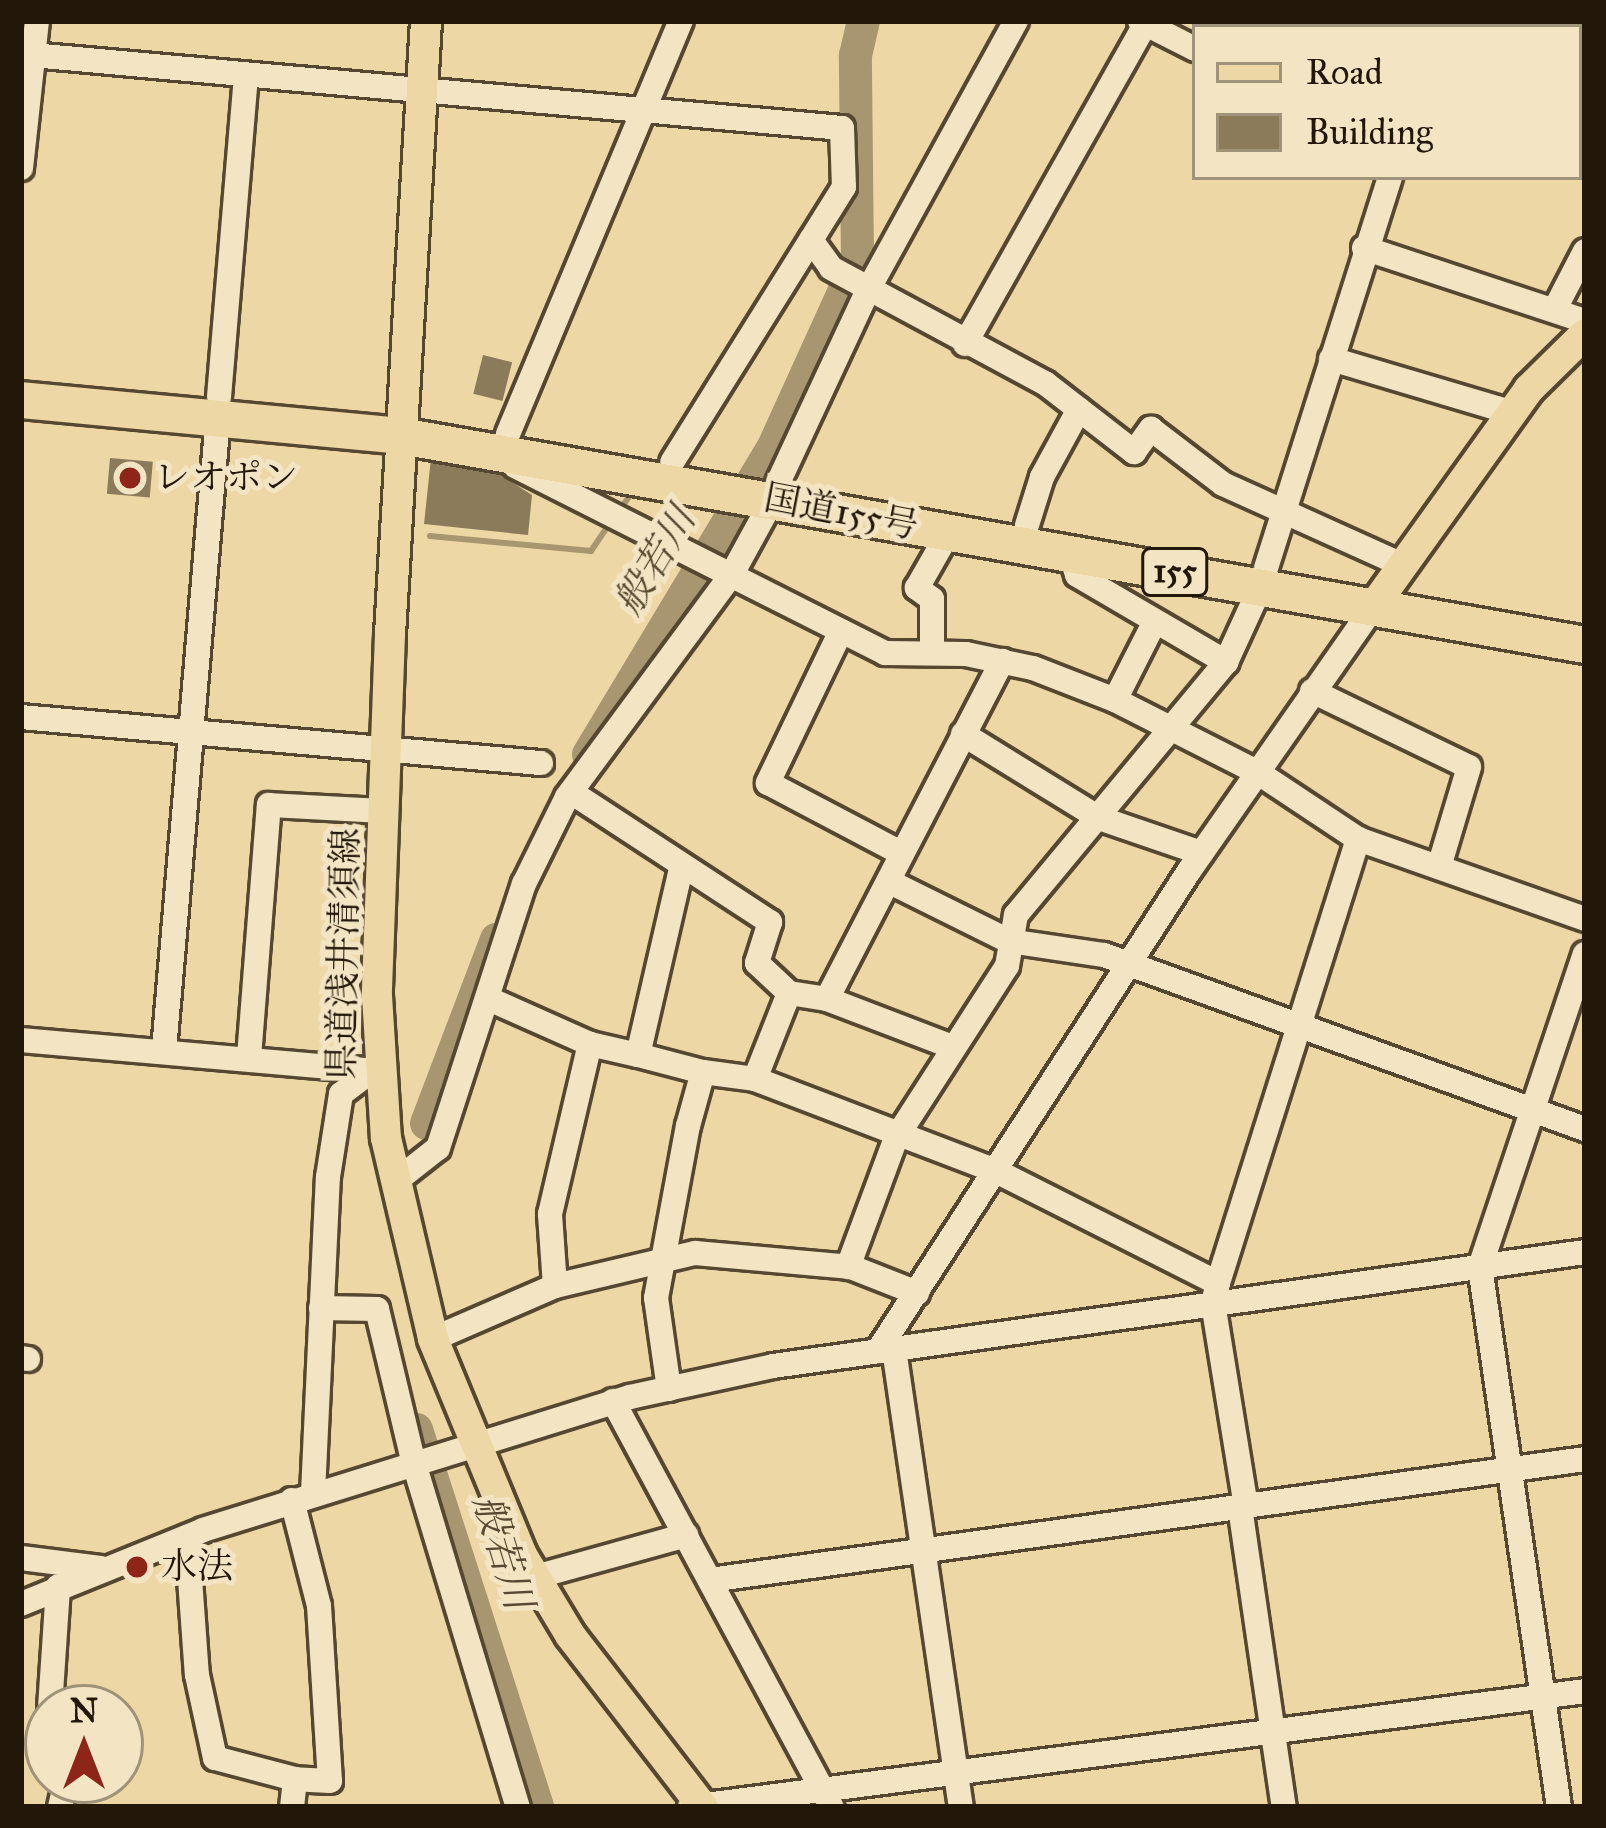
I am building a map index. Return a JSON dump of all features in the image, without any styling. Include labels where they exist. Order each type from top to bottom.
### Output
[{"type":"highway","name":"国道155号","points":[[21,380],[218,408],[401,426],[772,490],[1027,525],[1263,578]]},
{"type":"highway","name":"国道155号","points":[[21,400],[218,408]]},
{"type":"highway","name":"国道155号","points":[[506,444],[672,462],[727,482]]},
{"type":"highway","name":"国道155号","points":[[772,490],[949,532],[1070,553],[1263,578],[1386,587],[1585,624]]},
{"type":"highway","name":"国道155号","points":[[1386,587],[1585,644]]},
{"type":"main road","name":"県道浅井清須線","points":[[426,21],[401,426],[375,1069],[458,1447],[535,1577],[698,1806]]},
{"type":"main road","points":[[1386,587],[1513,412],[1585,334]]},
{"type":"street","points":[[21,168],[27,55],[38,21]]},
{"type":"street","points":[[681,21],[506,444],[700,558],[885,653],[932,651],[1002,661],[1115,700],[1257,772],[1358,839],[1585,919]]},
{"type":"street","points":[[397,1181],[438,1148],[524,884],[571,792],[729,573],[772,490],[856,284],[1016,21]]},
{"type":"street","points":[[965,344],[1144,22],[1192,47]]},
{"type":"street","points":[[27,55],[842,128],[844,187],[672,462]]},
{"type":"street","points":[[164,1050],[246,77]]},
{"type":"street","points":[[848,1267],[896,1138],[950,1046],[1006,966],[1016,915],[1226,662],[1287,509],[1364,248],[1389,180]]},
{"type":"street","points":[[811,240],[856,284],[1079,409],[1134,452],[1151,429],[1223,484],[1287,509],[1386,587],[1201,853],[916,1293],[886,1350],[962,1807]]},
{"type":"street","points":[[1364,248],[1556,307],[1585,321]]},
{"type":"street","points":[[1556,307],[1585,251]]},
{"type":"street","points":[[1331,359],[1513,412]]},
{"type":"street","points":[[1027,525],[1079,409]]},
{"type":"street","points":[[932,651],[932,598],[916,588],[949,532]]},
{"type":"street","points":[[1070,553],[1077,574],[1151,614],[1153,625],[1115,700]]},
{"type":"street","points":[[1153,625],[1226,662]]},
{"type":"street","points":[[841,631],[768,783],[901,853]]},
{"type":"street","points":[[827,999],[892,883],[901,853],[1002,661]]},
{"type":"street","points":[[1312,692],[1469,767],[1439,867]]},
{"type":"street","points":[[21,716],[541,763]]},
{"type":"street","points":[[963,734],[1099,818],[1201,853]]},
{"type":"street","points":[[571,792],[682,869],[770,922],[757,963],[789,993],[827,999],[950,1046]]},
{"type":"street","points":[[249,1057],[269,805],[385,811]]},
{"type":"street","points":[[1284,1807],[1215,1293],[1358,839]]},
{"type":"street","points":[[638,1055],[682,869]]},
{"type":"street","points":[[892,883],[1009,940],[1132,964],[1585,1129]]},
{"type":"street","points":[[1559,1807],[1480,1267],[1585,954]]},
{"type":"street","points":[[755,1079],[789,993]]},
{"type":"street","points":[[489,999],[590,1044],[703,1072],[755,1079],[896,1138],[998,1172],[1215,1293]]},
{"type":"street","points":[[21,1040],[375,1069]]},
{"type":"street","points":[[555,1286],[550,1214],[590,1044]]},
{"type":"street","points":[[187,1537],[197,1675],[215,1758],[295,1779],[330,1781],[319,1606],[303,1496],[340,1094],[375,1069]]},
{"type":"street","points":[[669,1388],[659,1354],[660,1259],[703,1072]]},
{"type":"street","points":[[21,1604],[102,1569],[303,1496],[669,1388],[1215,1293],[1585,1252]]},
{"type":"street","points":[[433,1339],[555,1286],[695,1253],[848,1267],[916,1293]]},
{"type":"street","points":[[321,1308],[377,1309],[413,1460],[518,1807]]},
{"type":"street","points":[[614,1402],[827,1798]]},
{"type":"street","points":[[710,1580],[1585,1459]]},
{"type":"street","points":[[535,1577],[686,1535]]},
{"type":"street","points":[[21,1558],[102,1569]]},
{"type":"street","points":[[52,1684],[58,1586]]},
{"type":"street","points":[[698,1806],[827,1798],[956,1774],[1585,1690]]},
{"type":"street","points":[[292,1807],[295,1779]]},
{"type":"building","points":[[483,355],[512,362],[502,401],[473,394]]},
{"type":"building","name":"レオポン","points":[[110,458],[153,462],[150,498],[107,494]]},
{"type":"building","points":[[431,458],[484,464],[532,495],[528,535],[424,524]]},
{"type":"waterway","name":"般若川","points":[[588,754],[774,444],[857,261],[855,55],[863,21]]},
{"type":"waterway","points":[[618,512],[633,491]]},
{"type":"waterway","points":[[430,536],[591,551],[610,523]]},
{"type":"waterway","name":"般若川","points":[[426,1123],[496,939]]},
{"type":"waterway","name":"般若川","points":[[416,1429],[537,1807]]},
{"type":"place","name":"レオポン","points":[[130,478]]},
{"type":"place","name":"水法","points":[[137,1567]]}]
